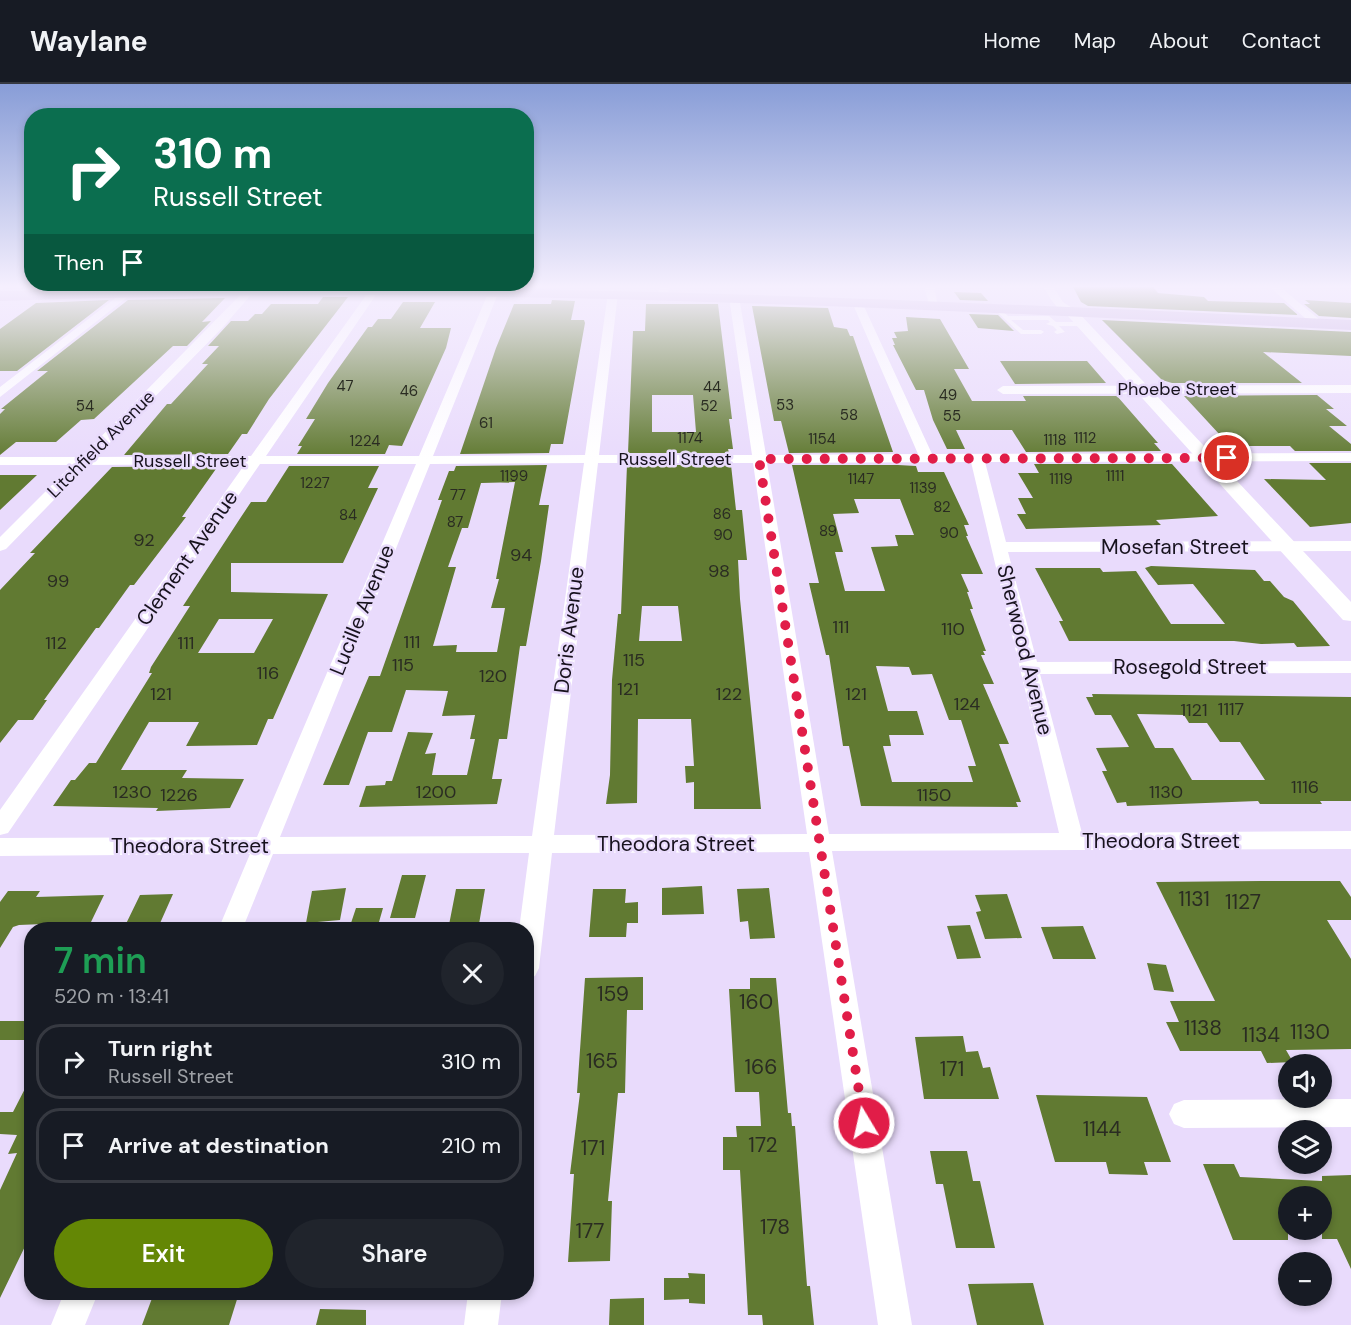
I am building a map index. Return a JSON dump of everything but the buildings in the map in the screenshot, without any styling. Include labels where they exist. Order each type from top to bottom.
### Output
[{"type":"street","points":[[0,393],[59,343]]},
{"type":"street","name":"Litchfield Avenue","points":[[0,546],[196,343]]},
{"type":"street","name":"Clement Avenue","points":[[0,827],[338,343]]},
{"type":"street","name":"Lucille Avenue","points":[[233,922],[424,460],[464,343]]},
{"type":"street","name":"Doris Avenue","points":[[532,922],[606,343]]},
{"type":"street","points":[[741,343],[895,1325]]},
{"type":"street","points":[[875,343],[927,459]]},
{"type":"street","points":[[1102,343],[1351,615]]},
{"type":"street","name":"Phoebe Street","points":[[1003,390],[1351,389]]},
{"type":"street","name":"Russell Street","points":[[0,462],[1351,457]]},
{"type":"street","name":"Sherwood Avenue","points":[[977,458],[1073,842]]},
{"type":"street","name":"Mosefan Street","points":[[999,547],[1351,546]]},
{"type":"street","name":"Rosegold Street","points":[[1029,668],[1351,667]]},
{"type":"street","name":"Theodora Street","points":[[0,848],[1351,840]]},
{"type":"street","points":[[1184,1114],[1351,1113]]},
{"type":"street","points":[[68,1325],[78,1300]]},
{"type":"street","points":[[481,1325],[484,1300]]},
{"type":"route","points":[[864,1123],[759,459],[1227,458]]}]
